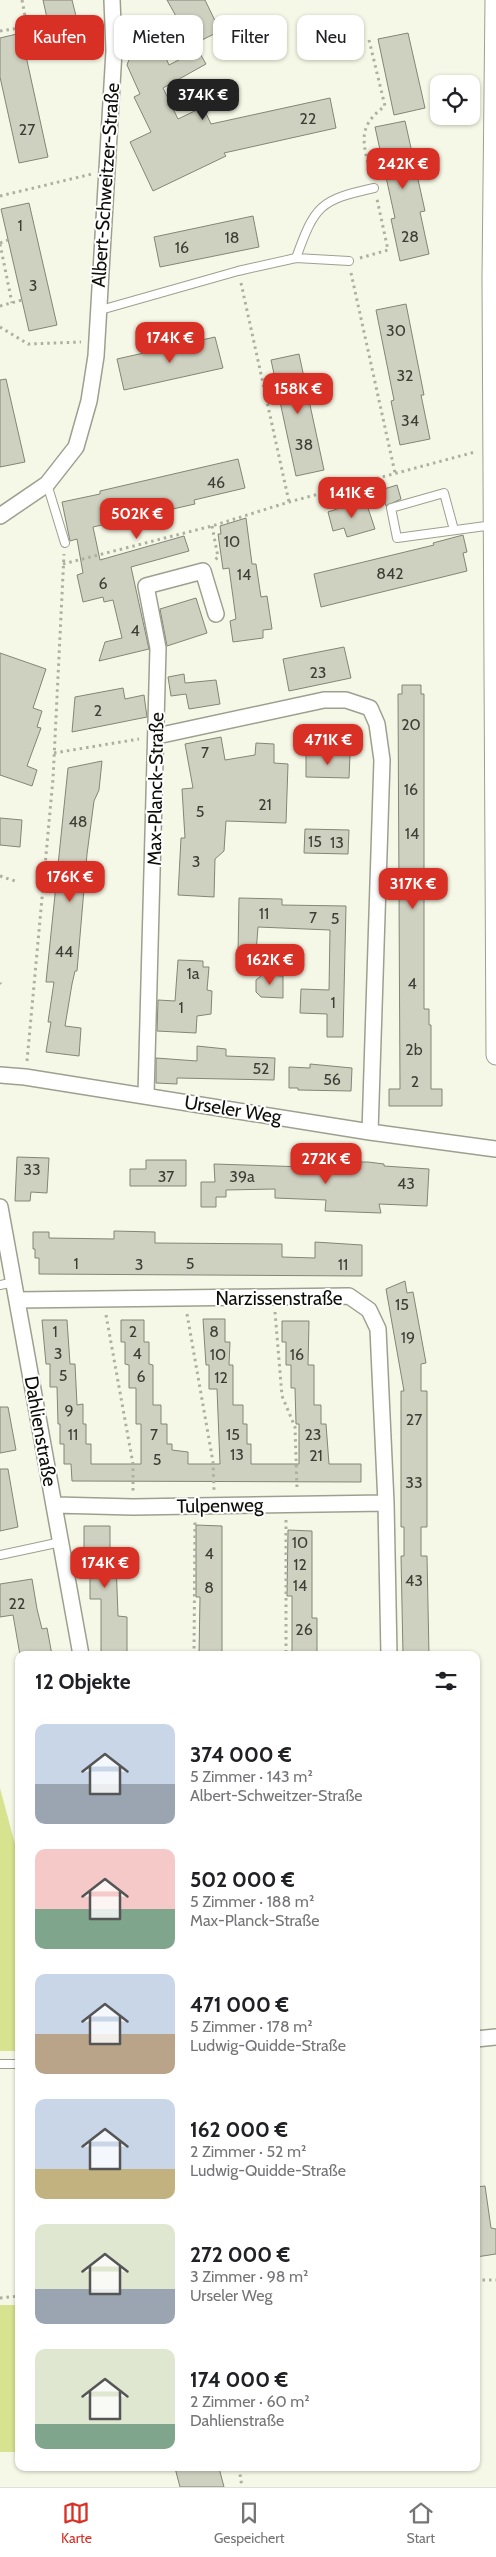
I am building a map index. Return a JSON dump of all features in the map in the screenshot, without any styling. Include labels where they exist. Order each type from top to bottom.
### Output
[{"type":"street","name":"Albert-Schweitzer-Straße","points":[[0,516],[47,484],[76,447],[90,401],[96,342],[106,171],[113,37],[112,0]]},
{"type":"street","points":[[495,0],[492,448],[496,708],[496,1055]]},
{"type":"street","points":[[203,572],[216,614]]},
{"type":"street","name":"Max-Planck-Straße","points":[[146,1095],[158,648],[146,586],[203,572]]},
{"type":"street","points":[[156,736],[324,700],[346,700],[370,708],[377,724],[382,760],[370,1132]]},
{"type":"street","name":"Urseler Weg","points":[[0,1075],[146,1095],[370,1132],[496,1148]]},
{"type":"street","name":"Dahlienstraße","points":[[0,1207],[7,1284],[17,1300],[80,1651]]},
{"type":"street","name":"Narzissenstraße","points":[[17,1300],[349,1296],[369,1310],[378,1329],[386,1502],[389,1651]]},
{"type":"street","name":"Tulpenweg","points":[[54,1505],[133,1507],[386,1502]]},
{"type":"street","points":[[480,2039],[496,2037]]},
{"type":"lane","points":[[296,258],[306,231],[319,208],[340,196],[374,188]]},
{"type":"lane","name":"Albert-Schweitzer-Straße","points":[[97,311],[238,271],[296,258],[349,261]]},
{"type":"lane","points":[[47,484],[65,543]]},
{"type":"lane","points":[[454,530],[444,493],[391,508],[397,538],[493,525]]},
{"type":"lane","points":[[0,1555],[61,1542]]},
{"type":"lane","points":[[0,2064],[15,2064]]},
{"type":"path","points":[[22,0],[25,15]]},
{"type":"path","points":[[0,30],[15,28]]},
{"type":"path","points":[[104,36],[113,37]]},
{"type":"path","points":[[369,40],[385,106],[370,117],[363,138],[388,250],[349,261],[395,472]]},
{"type":"path","points":[[0,196],[106,171]]},
{"type":"path","points":[[8,240],[0,244],[12,303]]},
{"type":"path","points":[[238,271],[289,502]]},
{"type":"path","points":[[0,306],[22,300]]},
{"type":"path","points":[[0,327],[28,344],[96,342]]},
{"type":"path","points":[[63,564],[212,526],[395,472],[492,448]]},
{"type":"path","points":[[203,572],[218,557],[212,526]]},
{"type":"path","points":[[25,1077],[54,753],[65,543]]},
{"type":"path","points":[[54,753],[156,736]]},
{"type":"path","points":[[0,876],[18,882]]},
{"type":"path","points":[[274,1296],[282,1396],[294,1427],[286,1651]]},
{"type":"path","points":[[184,1298],[213,1462],[214,1505]]},
{"type":"path","points":[[103,1299],[133,1464],[133,1507]]},
{"type":"path","points":[[194,1651],[195,1506]]},
{"type":"path","points":[[480,2280],[496,2280]]},
{"type":"path","points":[[0,2298],[15,2296]]},
{"type":"path","points":[[239,2471],[242,2487]]},
{"type":"green space","points":[[0,1788],[15,1844],[15,2051],[0,2051]]},
{"type":"green space","points":[[0,2305],[15,2305],[15,2452],[0,2452]]},
{"type":"building","points":[[43,0],[72,0],[76,15],[46,15]]},
{"type":"building","points":[[167,0],[205,0],[213,17],[213,34],[203,40],[203,15],[175,15]]},
{"type":"building","points":[[408,33],[425,108],[394,115],[378,39]]},
{"type":"building","points":[[15,34],[15,60],[27,60],[48,157],[19,163],[0,77],[0,38]]},
{"type":"building","points":[[203,59],[206,64],[163,88],[178,119],[203,107],[211,124],[330,98],[336,128],[224,153],[226,156],[153,191],[130,142],[151,132],[134,97],[140,94],[127,65],[129,60],[167,60],[169,65],[179,60]]},
{"type":"building","points":[[405,121],[425,211],[420,212],[429,254],[400,261],[391,219],[395,218],[375,127]]},
{"type":"building","points":[[29,203],[57,325],[29,331],[1,209]]},
{"type":"building","points":[[253,216],[259,247],[160,267],[154,237]]},
{"type":"building","points":[[406,304],[424,395],[421,395],[430,439],[400,445],[391,401],[394,400],[376,310]]},
{"type":"building","points":[[215,337],[223,368],[124,390],[117,359]]},
{"type":"building","points":[[299,354],[324,470],[296,476],[271,360]]},
{"type":"building","points":[[6,379],[25,462],[0,467],[0,380]]},
{"type":"building","points":[[238,459],[245,488],[194,500],[195,504],[93,527],[100,560],[184,536],[189,551],[131,567],[149,649],[99,661],[105,642],[122,638],[113,600],[104,602],[103,597],[83,602],[77,575],[83,573],[77,539],[70,541],[62,502],[100,494],[100,491]]},
{"type":"building","points":[[397,485],[401,499],[386,506],[381,490]]},
{"type":"building","points":[[352,501],[357,504],[366,502],[375,529],[347,537],[344,528],[333,531],[328,512],[349,505]]},
{"type":"building","points":[[246,518],[252,564],[256,564],[261,597],[267,596],[272,629],[263,630],[263,638],[233,642],[230,621],[236,619],[229,568],[223,569],[218,534],[221,534],[220,526]]},
{"type":"building","points":[[463,535],[467,552],[463,553],[467,571],[321,607],[314,574],[434,545],[433,543]]},
{"type":"building","points":[[196,598],[207,633],[167,646],[160,609]]},
{"type":"building","points":[[344,647],[351,678],[289,691],[283,659]]},
{"type":"building","points":[[0,653],[46,669],[33,708],[42,711],[37,727],[41,728],[27,766],[37,770],[32,786],[0,775]]},
{"type":"building","points":[[184,674],[185,683],[216,680],[220,704],[189,709],[186,694],[171,696],[168,677]]},
{"type":"building","points":[[402,685],[421,685],[421,694],[424,694],[424,1009],[429,1009],[429,1025],[431,1025],[431,1089],[442,1089],[442,1106],[389,1106],[389,1089],[400,1089],[398,694],[402,694]]},
{"type":"building","points":[[123,688],[125,699],[144,695],[147,717],[72,732],[75,697]]},
{"type":"building","points":[[221,737],[225,760],[255,755],[256,743],[274,744],[274,763],[288,764],[286,823],[226,821],[224,851],[215,859],[214,897],[178,895],[181,838],[185,838],[182,789],[193,788],[185,744]]},
{"type":"building","points":[[306,754],[350,755],[349,778],[306,777]]},
{"type":"building","points":[[102,761],[99,790],[94,801],[87,854],[77,971],[75,971],[72,984],[65,1026],[81,1028],[79,1056],[46,1052],[51,1022],[48,1022],[54,982],[46,982],[68,768]]},
{"type":"building","points":[[0,818],[22,820],[20,847],[0,845]]},
{"type":"building","points":[[305,829],[349,830],[348,854],[304,853]]},
{"type":"building","points":[[239,898],[282,899],[282,905],[346,906],[343,1037],[327,1037],[327,1014],[300,1013],[301,989],[329,990],[330,930],[258,927],[256,953],[238,953]]},
{"type":"building","points":[[178,960],[203,961],[203,967],[209,967],[207,990],[212,991],[211,1014],[197,1016],[196,1033],[157,1031],[158,1000],[175,1001]]},
{"type":"building","points":[[262,975],[283,976],[283,998],[261,997],[256,992],[256,980]]},
{"type":"building","points":[[197,1046],[226,1049],[226,1056],[275,1058],[274,1080],[177,1078],[177,1084],[156,1083],[156,1058],[197,1061]]},
{"type":"building","points":[[310,1064],[352,1068],[351,1091],[298,1090],[298,1088],[289,1088],[289,1067],[310,1068]]},
{"type":"building","points":[[17,1157],[49,1158],[47,1193],[31,1192],[30,1201],[15,1201]]},
{"type":"building","points":[[146,1160],[186,1160],[186,1186],[130,1186],[130,1169],[146,1169]]},
{"type":"building","points":[[338,1162],[368,1162],[384,1164],[384,1166],[429,1169],[427,1206],[379,1204],[381,1213],[325,1211],[326,1200],[275,1198],[275,1189],[226,1190],[226,1197],[216,1197],[216,1207],[201,1207],[201,1182],[215,1182],[214,1164],[337,1168]]},
{"type":"building","points":[[114,1231],[155,1232],[155,1243],[282,1244],[282,1257],[315,1258],[315,1242],[362,1245],[362,1276],[39,1274],[39,1258],[35,1258],[35,1249],[33,1249],[33,1232],[49,1232],[49,1238],[114,1239]]},
{"type":"building","points":[[405,1281],[407,1293],[413,1292],[426,1363],[421,1364],[421,1391],[427,1391],[427,1527],[421,1527],[421,1556],[427,1556],[429,1651],[403,1651],[401,1556],[404,1556],[404,1527],[401,1527],[401,1391],[404,1391],[386,1289]]},
{"type":"building","points":[[203,1319],[225,1319],[225,1342],[230,1342],[229,1365],[233,1365],[233,1405],[243,1405],[243,1424],[247,1424],[247,1444],[251,1444],[251,1464],[299,1464],[299,1424],[296,1424],[295,1388],[291,1388],[291,1365],[286,1365],[286,1342],[282,1342],[282,1321],[309,1321],[308,1365],[314,1365],[314,1405],[321,1405],[321,1424],[326,1424],[329,1464],[361,1464],[361,1482],[72,1481],[71,1464],[64,1464],[64,1444],[60,1444],[57,1387],[50,1387],[50,1364],[46,1364],[42,1320],[67,1320],[70,1364],[75,1364],[77,1405],[83,1404],[86,1444],[91,1444],[91,1464],[141,1464],[141,1424],[136,1424],[136,1388],[129,1388],[129,1365],[125,1364],[125,1342],[121,1342],[121,1320],[144,1320],[144,1342],[149,1342],[149,1364],[153,1365],[153,1405],[161,1405],[161,1424],[167,1424],[167,1444],[172,1444],[172,1450],[188,1452],[188,1464],[220,1464],[217,1389],[209,1389],[209,1365],[206,1365]]},
{"type":"building","points":[[0,1407],[8,1407],[16,1450],[0,1453]]},
{"type":"building","points":[[0,1469],[8,1469],[18,1527],[0,1531]]},
{"type":"building","points":[[196,1525],[222,1526],[222,1651],[199,1651],[200,1597],[196,1597]]},
{"type":"building","points":[[84,1526],[110,1526],[110,1562],[116,1562],[118,1616],[127,1617],[127,1651],[101,1651],[101,1599],[90,1599],[90,1562],[84,1562]]},
{"type":"building","points":[[288,1530],[312,1531],[312,1618],[317,1618],[317,1651],[292,1651],[292,1596],[287,1596]]},
{"type":"building","points":[[32,1579],[42,1629],[47,1628],[51,1651],[19,1651],[13,1615],[0,1617],[0,1584]]},
{"type":"building","points":[[485,2186],[491,2228],[496,2229],[496,2254],[480,2256],[480,2187]]},
{"type":"building","points":[[176,2471],[220,2471],[224,2487],[180,2487]]}]
